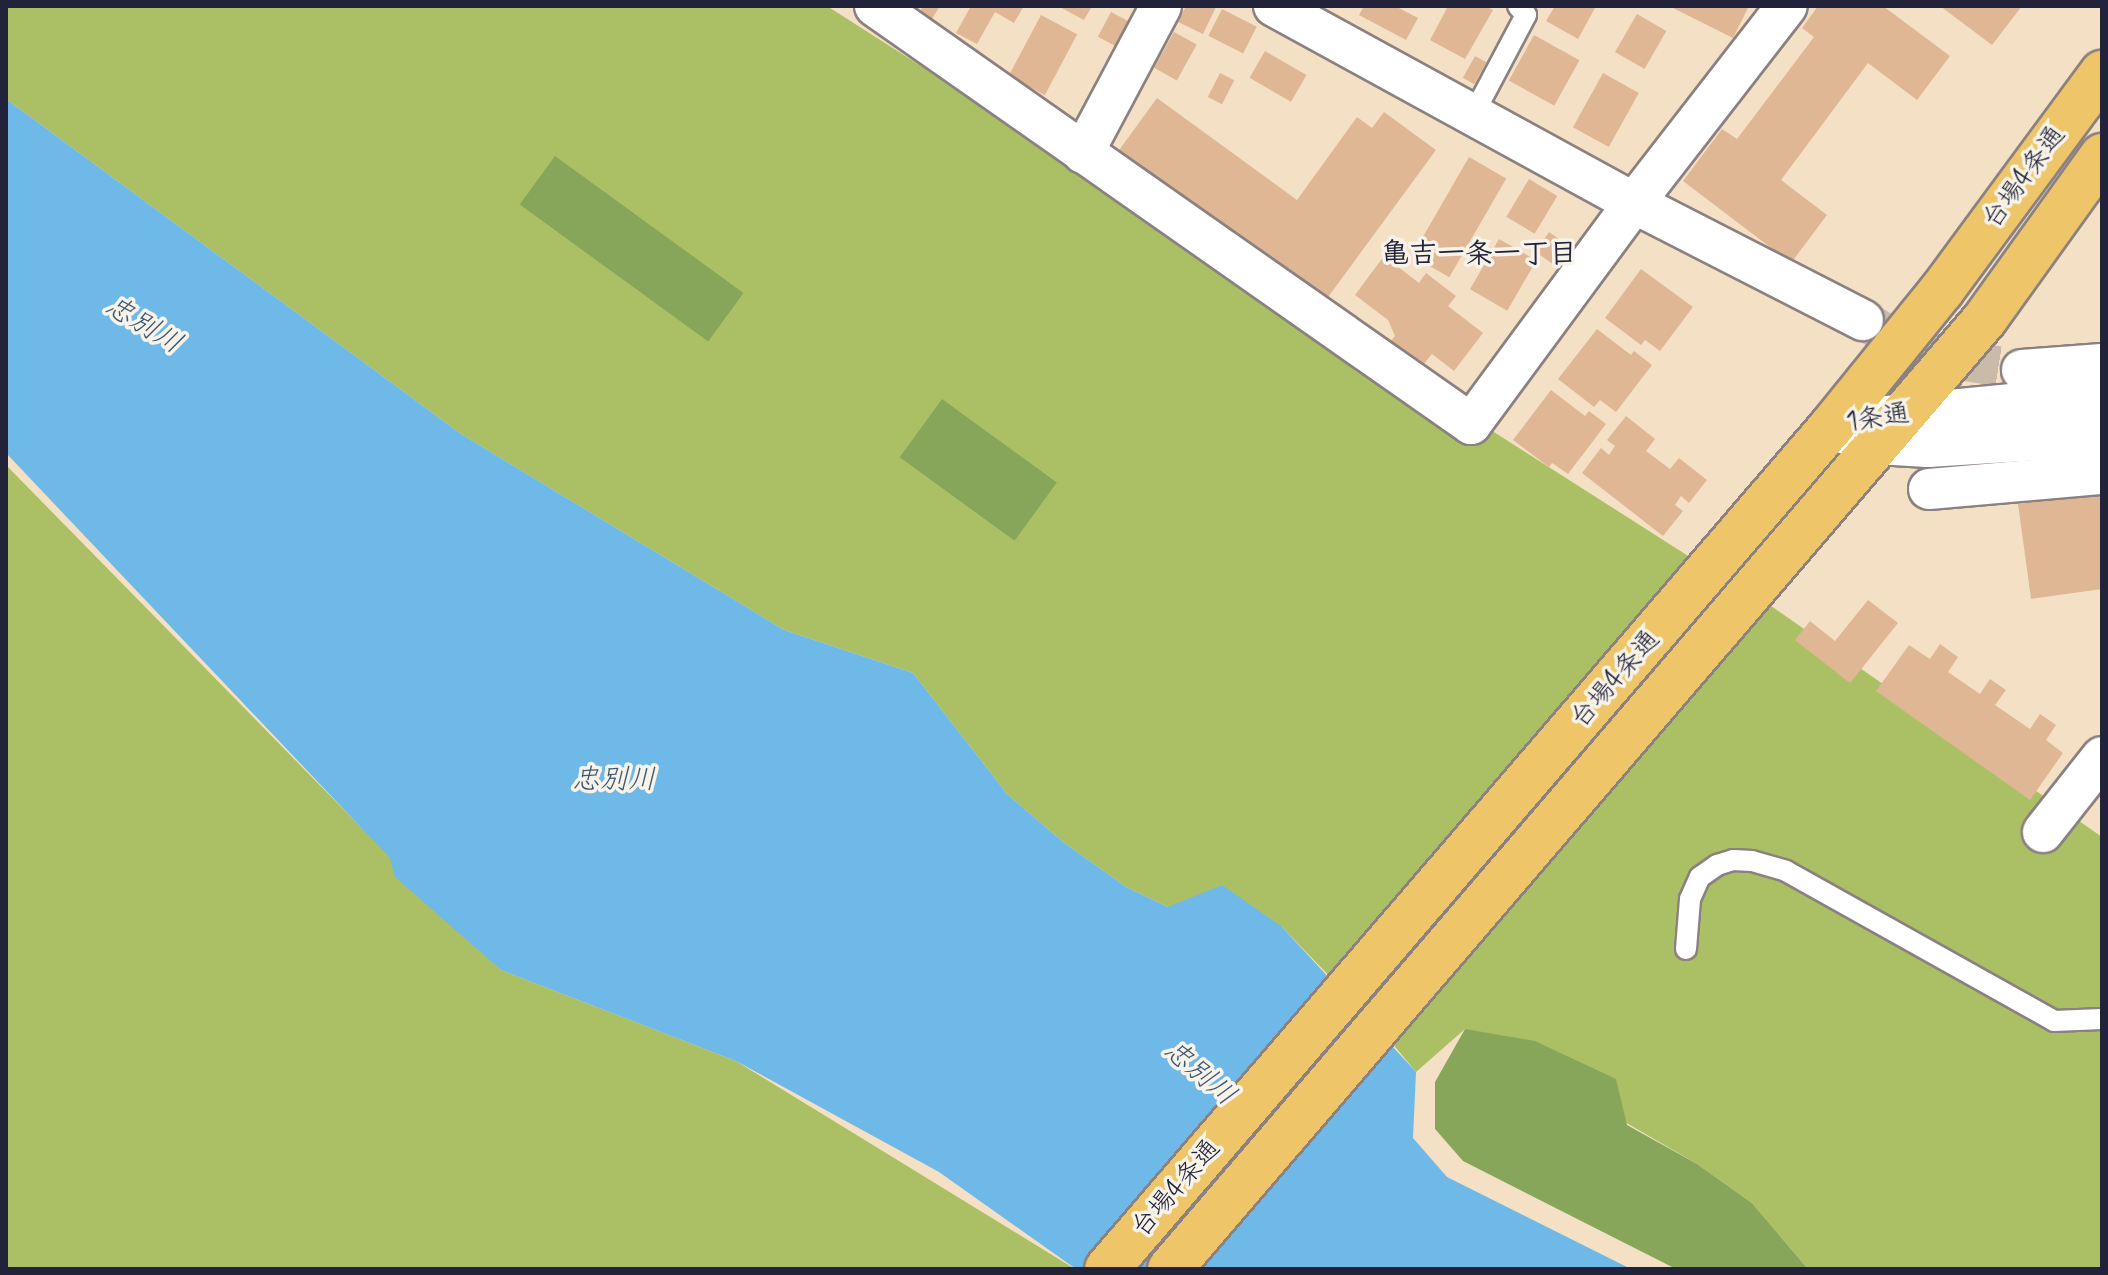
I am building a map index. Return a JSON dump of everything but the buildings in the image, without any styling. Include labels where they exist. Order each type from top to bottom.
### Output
[{"type":"highway","name":"台場4条通","points":[[1107,1269],[1831,427],[1942,290],[2102,73]]},
{"type":"highway","name":"台場4条通","points":[[1170,1269],[1985,319],[2102,156]]},
{"type":"street","points":[[875,6],[1471,424],[1634,203],[1787,6]]},
{"type":"street","points":[[1083,153],[1161,6]]},
{"type":"street","points":[[1274,6],[1634,203],[1863,320]]},
{"type":"street","points":[[2022,370],[2102,364]]},
{"type":"street","name":"1条通","points":[[1831,427],[1888,429],[2102,397]]},
{"type":"street","name":"1条通","points":[[1888,429],[1928,445],[2102,434]]},
{"type":"street","points":[[1929,489],[2102,474]]},
{"type":"street","points":[[2043,832],[2102,757]]},
{"type":"lane","points":[[1473,115],[1526,15],[1518,6]]},
{"type":"lane","points":[[1686,949],[1690,899],[1700,877],[1717,865],[1733,860],[1752,861],[1786,871],[2054,1021],[2102,1019]]},
{"type":"green space","points":[[6,6],[827,6],[1696,561],[1337,984],[1282,927],[1168,907],[1126,887],[1063,842],[1007,794],[913,673],[784,630],[461,434],[6,99]]},
{"type":"green space","points":[[555,156],[744,293],[708,341],[520,205]]},
{"type":"green space","points":[[942,399],[1057,482],[1015,541],[900,457]]},
{"type":"green space","points":[[6,465],[501,970],[736,1061],[1075,1269],[6,1269]]},
{"type":"green space","points":[[1764,601],[2102,837],[2102,1269],[1808,1269],[1752,1203],[1697,1164],[1465,1029],[1416,1072],[1387,1037]]},
{"type":"green space","points":[[1465,1029],[1535,1041],[1616,1079],[1627,1125],[1697,1164],[1752,1203],[1808,1269],[1676,1269],[1463,1161],[1435,1129],[1435,1082]]},
{"type":"water","name":"忠別川","points":[[6,99],[461,434],[784,630],[913,673],[1007,794],[1063,842],[1126,887],[1168,907],[1222,885],[1282,927],[1416,1072],[1413,1138],[1447,1177],[1631,1269],[1076,1269],[939,1172],[736,1061],[501,970],[395,877],[390,858],[6,453]]},
{"type":"tunnel","points":[[1863,320],[1905,345],[1959,360],[2022,370]]},
{"type":"district","name":"亀吉一条一丁目","points":[[1479,255]]}]
